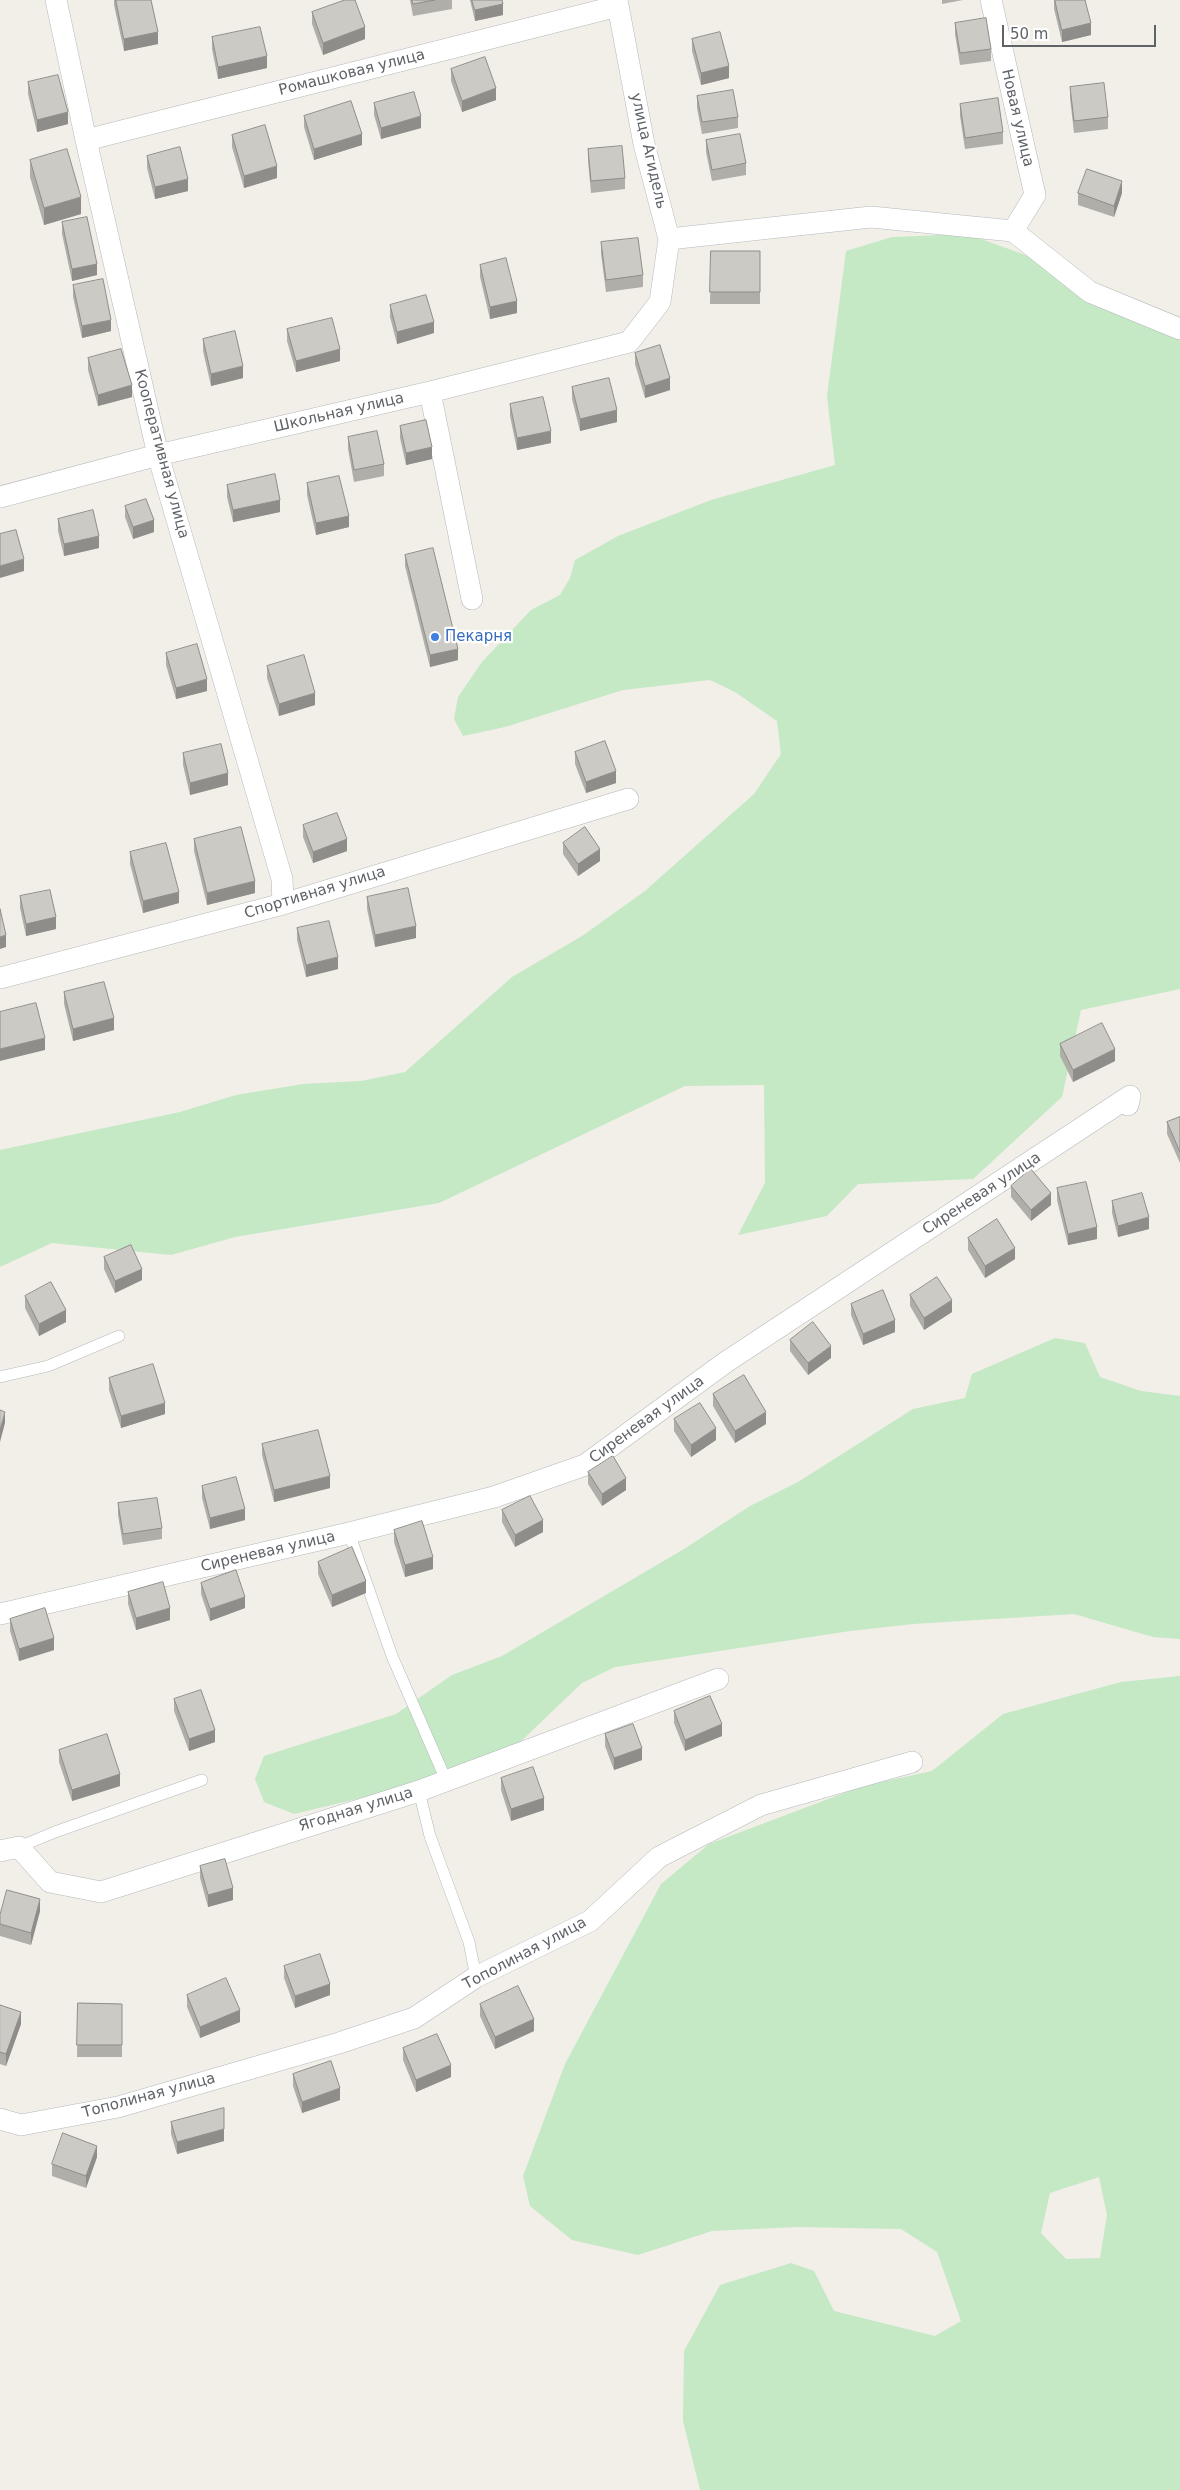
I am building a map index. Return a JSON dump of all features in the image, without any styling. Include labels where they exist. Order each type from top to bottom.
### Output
[{"type":"street","name":"Кооперативная улица","points":[[56,0],[158,455],[282,879],[283,904]]},
{"type":"street","name":"Новая улица","points":[[991,0],[1034,195],[1013,231]]},
{"type":"street","name":"Ромашковая улица","points":[[86,140],[617,3]]},
{"type":"street","name":"улица Агидель","points":[[617,3],[644,144],[669,239],[660,302]]},
{"type":"street","points":[[669,239],[871,217],[1013,231],[1090,292],[1180,329]]},
{"type":"street","name":"Школьная улица","points":[[0,497],[158,455],[430,392],[629,342],[660,302]]},
{"type":"street","points":[[430,392],[472,599]]},
{"type":"street","name":"Спортивная улица","points":[[0,978],[283,904],[628,800]]},
{"type":"street","name":"Сиреневая улица","points":[[0,1614],[349,1533],[494,1497],[585,1465],[726,1362],[1130,1096],[1128,1104]]},
{"type":"street","name":"Ягодная улица","points":[[10,1849],[50,1882],[101,1892],[419,1791],[718,1679]]},
{"type":"street","name":"Тополиная улица","points":[[0,2119],[21,2125],[118,2107],[339,2043],[414,2018],[476,1977],[590,1921],[659,1856],[761,1805],[912,1762]]},
{"type":"lane","points":[[0,1377],[48,1366],[118,1336]]},
{"type":"lane","points":[[349,1533],[392,1656],[446,1780]]},
{"type":"lane","points":[[10,1849],[202,1780]]},
{"type":"lane","points":[[419,1791],[430,1836],[469,1942],[476,1977]]},
{"type":"green space","points":[[968,234],[1025,255],[1180,327],[1180,989],[1081,1010],[1062,1097],[973,1179],[858,1184],[827,1216],[738,1235],[765,1183],[764,1085],[685,1086],[439,1203],[235,1237],[171,1255],[52,1243],[0,1267],[0,1150],[180,1112],[236,1095],[303,1084],[361,1081],[405,1072],[512,977],[582,936],[645,891],[754,794],[781,754],[777,721],[735,692],[710,680],[623,690],[505,727],[463,736],[454,719],[458,697],[482,662],[531,610],[560,595],[570,578],[575,560],[618,536],[711,500],[835,465],[827,396],[846,251],[892,237]]},
{"type":"green space","points":[[1055,1338],[1085,1343],[1100,1377],[1141,1391],[1180,1396],[1180,1639],[1153,1637],[1074,1614],[913,1624],[850,1631],[615,1667],[582,1683],[518,1744],[407,1787],[294,1814],[264,1802],[255,1779],[264,1756],[396,1714],[452,1675],[502,1656],[684,1549],[750,1506],[798,1482],[913,1409],[965,1398],[972,1374]]},
{"type":"green space","points":[[1180,1676],[1180,2490],[700,2490],[683,2421],[684,2351],[720,2285],[791,2263],[814,2271],[834,2311],[935,2336],[961,2321],[937,2252],[901,2229],[797,2227],[712,2231],[638,2255],[572,2240],[530,2206],[523,2176],[565,2064],[661,1884],[709,1844],[863,1786],[932,1771],[1003,1714],[1121,1682]],"holes":[[[1099,2177],[1107,2215],[1100,2258],[1066,2259],[1041,2233],[1050,2193]]]},
{"type":"building","points":[[116,0],[151,0],[158,32],[124,39]]},
{"type":"building","points":[[345,0],[355,0],[365,27],[323,43],[312,12]]},
{"type":"building","points":[[412,0],[435,0],[413,4]]},
{"type":"building","points":[[472,0],[502,0],[503,4],[475,10]]},
{"type":"building","points":[[1055,0],[1085,0],[1091,23],[1062,30]]},
{"type":"building","points":[[986,18],[991,49],[960,53],[955,23]]},
{"type":"building","points":[[260,27],[267,56],[218,67],[212,37]]},
{"type":"building","points":[[720,32],[729,66],[701,73],[692,39]]},
{"type":"building","points":[[485,57],[496,88],[462,101],[451,69]]},
{"type":"building","points":[[58,75],[68,112],[37,120],[28,82]]},
{"type":"building","points":[[1104,83],[1108,117],[1074,121],[1070,87]]},
{"type":"building","points":[[733,90],[738,117],[702,122],[697,96]]},
{"type":"building","points":[[414,92],[421,116],[381,128],[374,103]]},
{"type":"building","points":[[998,98],[1003,132],[965,138],[960,104]]},
{"type":"building","points":[[351,101],[362,134],[314,149],[304,116]]},
{"type":"building","points":[[265,125],[277,166],[244,176],[232,135]]},
{"type":"building","points":[[740,134],[746,163],[712,170],[706,140]]},
{"type":"building","points":[[622,146],[625,178],[591,181],[588,149]]},
{"type":"building","points":[[180,147],[188,179],[155,187],[147,156]]},
{"type":"building","points":[[67,149],[81,197],[44,208],[30,160]]},
{"type":"building","points":[[1087,169],[1122,181],[1114,206],[1078,193]]},
{"type":"building","points":[[87,217],[97,264],[72,269],[62,222]]},
{"type":"building","points":[[638,238],[643,275],[606,280],[601,242]]},
{"type":"building","points":[[711,251],[760,251],[760,292],[710,292]]},
{"type":"building","points":[[506,258],[517,301],[490,307],[480,265]]},
{"type":"building","points":[[103,279],[111,320],[82,326],[73,285]]},
{"type":"building","points":[[426,295],[434,322],[397,332],[390,305]]},
{"type":"building","points":[[332,318],[340,349],[296,361],[287,329]]},
{"type":"building","points":[[235,331],[243,366],[211,374],[203,339]]},
{"type":"building","points":[[660,345],[670,378],[645,386],[635,353]]},
{"type":"building","points":[[121,349],[132,385],[98,395],[88,358]]},
{"type":"building","points":[[609,378],[617,410],[580,419],[572,387]]},
{"type":"building","points":[[543,397],[551,431],[517,438],[510,404]]},
{"type":"building","points":[[426,420],[432,447],[406,453],[400,426]]},
{"type":"building","points":[[377,431],[384,464],[354,470],[348,437]]},
{"type":"building","points":[[275,474],[280,500],[233,510],[227,485]]},
{"type":"building","points":[[339,476],[349,516],[316,523],[307,483]]},
{"type":"building","points":[[146,499],[154,520],[133,527],[125,506]]},
{"type":"building","points":[[93,510],[99,536],[64,544],[58,519]]},
{"type":"building","points":[[16,530],[24,559],[0,566],[0,534]]},
{"type":"building","points":[[433,548],[458,649],[430,655],[405,555]]},
{"type":"building","points":[[197,644],[207,679],[176,688],[166,653]]},
{"type":"building","points":[[304,655],[315,693],[279,704],[267,666]]},
{"type":"building","points":[[605,741],[616,771],[586,782],[575,752]]},
{"type":"building","points":[[221,744],[228,773],[190,783],[183,753]]},
{"type":"building","points":[[337,813],[347,839],[313,852],[303,825]]},
{"type":"building","points":[[241,827],[255,881],[207,893],[194,839]]},
{"type":"building","points":[[585,827],[600,849],[578,864],[563,843]]},
{"type":"building","points":[[166,843],[179,892],[143,901],[130,852]]},
{"type":"building","points":[[408,888],[416,926],[375,935],[367,897]]},
{"type":"building","points":[[50,890],[56,917],[26,924],[20,896]]},
{"type":"building","points":[[0,909],[6,935],[0,937]]},
{"type":"building","points":[[329,921],[338,957],[306,965],[297,928]]},
{"type":"building","points":[[104,982],[114,1018],[73,1029],[64,992]]},
{"type":"building","points":[[36,1003],[45,1038],[0,1049],[0,1012]]},
{"type":"building","points":[[1102,1023],[1115,1049],[1073,1070],[1060,1044]]},
{"type":"building","points":[[1180,1117],[1180,1152],[1167,1122]]},
{"type":"building","points":[[1031,1169],[1051,1193],[1031,1210],[1011,1186]]},
{"type":"building","points":[[1086,1182],[1097,1227],[1068,1234],[1057,1188]]},
{"type":"building","points":[[1142,1193],[1149,1217],[1118,1226],[1112,1201]]},
{"type":"building","points":[[997,1219],[1015,1248],[985,1266],[968,1238]]},
{"type":"building","points":[[131,1245],[142,1269],[115,1281],[104,1257]]},
{"type":"building","points":[[937,1277],[952,1300],[924,1318],[910,1295]]},
{"type":"building","points":[[51,1282],[66,1310],[39,1324],[25,1296]]},
{"type":"building","points":[[883,1290],[895,1320],[863,1334],[851,1304]]},
{"type":"building","points":[[813,1322],[831,1346],[808,1363],[790,1340]]},
{"type":"building","points":[[153,1364],[165,1403],[121,1416],[109,1378]]},
{"type":"building","points":[[744,1375],[766,1412],[735,1431],[713,1394]]},
{"type":"building","points":[[700,1403],[716,1428],[691,1445],[674,1419]]},
{"type":"building","points":[[0,1410],[5,1412],[0,1430]]},
{"type":"building","points":[[318,1430],[330,1476],[274,1490],[262,1444]]},
{"type":"building","points":[[613,1456],[626,1478],[602,1494],[588,1472]]},
{"type":"building","points":[[236,1477],[245,1509],[210,1518],[202,1486]]},
{"type":"building","points":[[530,1496],[543,1520],[515,1535],[502,1510]]},
{"type":"building","points":[[157,1498],[162,1528],[123,1534],[118,1503]]},
{"type":"building","points":[[422,1521],[433,1557],[405,1565],[394,1530]]},
{"type":"building","points":[[352,1547],[366,1581],[332,1595],[318,1562]]},
{"type":"building","points":[[236,1570],[245,1597],[210,1609],[201,1583]]},
{"type":"building","points":[[163,1582],[170,1608],[136,1618],[128,1592]]},
{"type":"building","points":[[45,1608],[54,1638],[19,1649],[10,1619]]},
{"type":"building","points":[[201,1690],[215,1730],[189,1739],[174,1699]]},
{"type":"building","points":[[710,1696],[722,1724],[685,1740],[674,1711]]},
{"type":"building","points":[[633,1724],[642,1748],[614,1758],[605,1734]]},
{"type":"building","points":[[107,1734],[120,1774],[72,1790],[59,1750]]},
{"type":"building","points":[[533,1767],[544,1798],[511,1809],[501,1778]]},
{"type":"building","points":[[225,1859],[233,1888],[208,1895],[200,1866]]},
{"type":"building","points":[[7,1890],[40,1899],[31,1933],[0,1924],[0,1915]]},
{"type":"building","points":[[320,1954],[330,1984],[295,1996],[284,1966]]},
{"type":"building","points":[[226,1978],[240,2010],[200,2027],[187,1995]]},
{"type":"building","points":[[518,1986],[534,2019],[495,2037],[480,2004]]},
{"type":"building","points":[[78,2003],[122,2004],[122,2045],[77,2045]]},
{"type":"building","points":[[0,2005],[21,2012],[6,2054],[0,2052]]},
{"type":"building","points":[[437,2034],[451,2065],[416,2080],[403,2048]]},
{"type":"building","points":[[331,2061],[340,2088],[302,2102],[293,2074]]},
{"type":"building","points":[[224,2108],[224,2129],[177,2142],[171,2122]]},
{"type":"building","points":[[63,2133],[97,2146],[86,2176],[52,2164]]},
{"type":"place","name":"Пекарня","points":[[435,637]]}]
